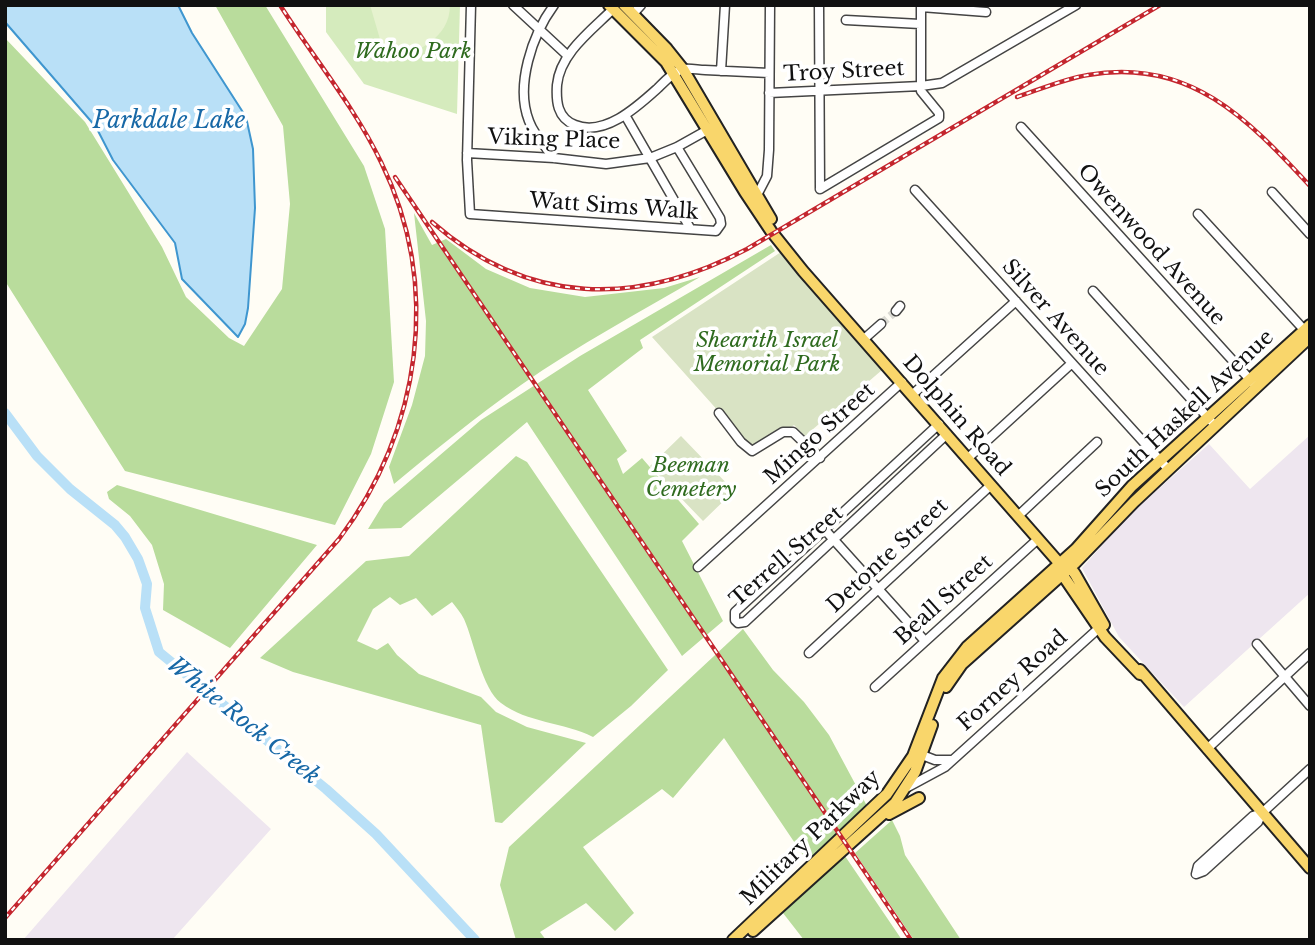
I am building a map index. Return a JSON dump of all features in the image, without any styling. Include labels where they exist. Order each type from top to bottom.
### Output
[{"type":"main road","points":[[615,6],[633,14],[667,49],[679,72]]},
{"type":"main road","points":[[615,6],[679,72]]},
{"type":"main road","name":"Dolphin Road","points":[[679,72],[755,199],[771,231],[1064,569],[1144,675],[1310,868]]},
{"type":"main road","name":"South Haskell Avenue","points":[[1064,569],[1086,539],[1308,332]]},
{"type":"main road","name":"Dolphin Road","points":[[1064,569],[1099,628],[1125,659],[1144,675]]},
{"type":"main road","name":"Military Parkway","points":[[733,940],[883,816],[908,787],[935,696],[950,666],[975,639],[1064,569]]},
{"type":"main road","name":"Military Parkway","points":[[743,940],[877,804],[917,755]]},
{"type":"main road","points":[[883,816],[919,798]]},
{"type":"street","points":[[467,155],[471,5]]},
{"type":"street","points":[[513,5],[568,56]]},
{"type":"street","points":[[554,5],[539,29],[527,68],[524,100],[532,129],[554,158]]},
{"type":"street","points":[[633,14],[641,5]]},
{"type":"street","points":[[720,71],[725,5]]},
{"type":"street","points":[[755,199],[767,176],[770,5]]},
{"type":"street","points":[[819,5],[820,189],[938,120],[939,113],[921,93],[921,6],[986,12]]},
{"type":"street","name":"Troy Street","points":[[769,93],[921,86],[945,82],[1076,5]]},
{"type":"street","points":[[615,6],[568,56],[558,80],[557,90],[558,108],[566,120],[580,127],[608,123],[625,115],[679,72]]},
{"type":"street","points":[[846,20],[920,23]]},
{"type":"street","name":"Troy Street","points":[[679,72],[769,73]]},
{"type":"street","points":[[625,115],[690,228]]},
{"type":"street","name":"Owenwood Avenue","points":[[1021,127],[1253,383]]},
{"type":"street","name":"Viking Place","points":[[467,155],[554,158],[606,164],[650,158],[712,128]]},
{"type":"street","name":"Watt Sims Walk","points":[[467,155],[468,212],[472,216],[716,231],[722,221],[677,147]]},
{"type":"street","name":"Silver Avenue","points":[[915,190],[1163,465]]},
{"type":"street","points":[[1272,192],[1310,234]]},
{"type":"street","points":[[1198,214],[1308,332]]},
{"type":"street","points":[[1093,291],[1211,421]]},
{"type":"street","points":[[913,394],[1016,301]]},
{"type":"street","points":[[864,339],[880,324]]},
{"type":"street","points":[[968,458],[1072,363]]},
{"type":"street","name":"Mingo Street","points":[[698,567],[902,382]]},
{"type":"street","points":[[719,412],[751,451],[783,432],[793,432],[820,458]]},
{"type":"street","name":"Terrell Street","points":[[939,424],[735,612],[735,620],[745,622],[947,434]]},
{"type":"street","points":[[1018,516],[1097,442]]},
{"type":"street","name":"Detonte Street","points":[[809,653],[991,485]]},
{"type":"street","points":[[825,530],[925,641]]},
{"type":"street","name":"Beall Street","points":[[875,687],[1038,539]]},
{"type":"street","name":"Forney Road","points":[[908,787],[945,766],[1099,628]]},
{"type":"street","points":[[1256,644],[1310,706]]},
{"type":"street","points":[[1207,749],[1310,653]]},
{"type":"street","name":"Forney Road","points":[[917,755],[935,760],[952,760]]},
{"type":"street","points":[[1262,813],[1253,816],[1198,866],[1196,874],[1204,871],[1258,822],[1262,813],[1310,769]]},
{"type":"shaded area","points":[[1310,435],[1310,593],[1184,707],[1119,637],[1082,568],[1128,516],[1209,444],[1250,489]]},
{"type":"shaded area","points":[[187,752],[271,829],[172,940],[23,940]]},
{"type":"green space","points":[[215,5],[265,5],[364,166],[385,229],[394,382],[371,454],[335,525],[125,471],[5,281],[5,38],[85,122],[162,247],[186,297],[229,338],[244,346],[282,289],[290,204],[283,126]]},
{"type":"green space","name":"Wahoo Park","points":[[326,5],[460,5],[457,114],[364,84],[326,32]]},
{"type":"green space","points":[[370,5],[450,5],[444,27],[437,36],[408,55],[387,63]]},
{"type":"green space","points":[[414,213],[432,245],[446,239],[486,269],[530,288],[585,297],[664,288],[700,277],[543,370],[472,421],[394,484],[389,467],[412,405],[425,356],[426,321]]},
{"type":"green space","points":[[771,245],[775,251],[640,340],[643,348],[588,390],[627,451],[617,459],[623,474],[642,458],[699,524],[682,541],[723,621],[682,656],[527,422],[401,528],[368,529],[384,503],[481,420],[580,356]]},
{"type":"green space","name":"Shearith Israel Memorial Park","points":[[781,252],[882,370],[805,436],[794,425],[754,451],[652,337]]},
{"type":"green space","name":"Beeman Cemetery","points":[[681,436],[734,491],[703,521],[650,466]]},
{"type":"green space","points":[[516,456],[527,462],[668,670],[631,706],[593,737],[522,715],[501,703],[489,687],[464,619],[452,602],[432,616],[416,598],[400,605],[390,597],[373,609],[357,641],[377,650],[388,643],[397,655],[419,674],[481,697],[496,712],[527,727],[586,743],[502,823],[495,822],[481,725],[293,672],[260,658],[366,561],[409,556]]},
{"type":"green space","points":[[117,485],[317,545],[230,648],[163,610],[164,584],[152,545],[130,516],[109,499],[107,492]]},
{"type":"green space","points":[[743,629],[773,670],[804,702],[829,735],[867,806],[807,861],[724,738],[673,798],[662,789],[583,847],[634,913],[615,931],[586,903],[540,932],[546,940],[516,940],[500,885],[509,847]]},
{"type":"green space","points":[[892,820],[905,855],[961,940],[914,940],[855,853]]},
{"type":"green space","points":[[845,856],[902,940],[804,940],[783,913]]},
{"type":"water","name":"Parkdale Lake","points":[[5,5],[178,5],[192,33],[246,117],[253,149],[255,208],[248,308],[245,324],[238,337],[182,279],[175,243],[113,160],[96,127],[5,22]]},
{"type":"waterway","name":"White Rock Creek","points":[[5,413],[37,456],[125,537],[138,559],[147,584],[145,608],[159,652],[326,789],[376,834],[475,940]]},
{"type":"tunnel","points":[[881,324],[896,311]]},
{"type":"railway","points":[[5,918],[339,539],[367,497],[389,452],[404,405],[414,356],[416,307],[412,258],[400,209],[370,141],[280,5]]},
{"type":"railway","points":[[432,222],[469,250],[506,270],[545,283],[584,289],[624,288],[665,281],[706,268],[747,249],[1160,5]]},
{"type":"railway","points":[[1017,97],[1088,75],[1124,72],[1157,75],[1214,99],[1239,117],[1310,186]]},
{"type":"railway","points":[[395,177],[911,940]]}]
